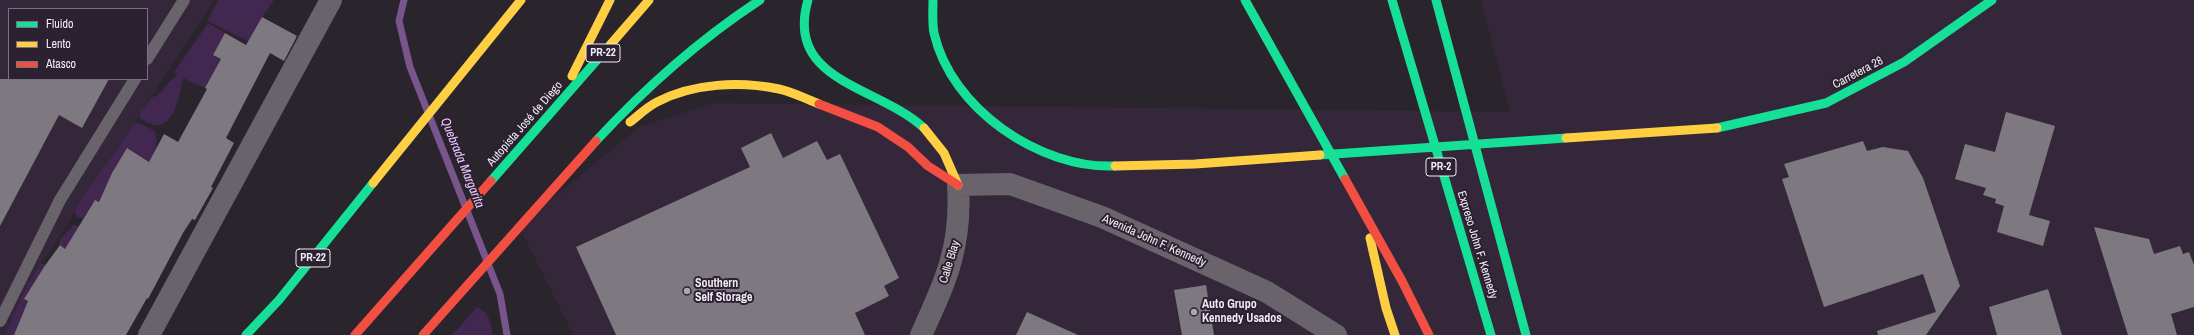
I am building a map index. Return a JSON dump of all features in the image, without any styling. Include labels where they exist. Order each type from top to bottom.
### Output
[{"type":"main road","name":"PR-22","points":[[246,335],[279,300],[522,0]]},
{"type":"main road","points":[[557,106],[610,0]]},
{"type":"main road","name":"Autopista José de Diego","points":[[355,335],[649,0]]},
{"type":"main road","points":[[423,335],[618,117],[668,68],[723,24],[760,0]]},
{"type":"main road","points":[[808,0],[805,9],[805,35],[810,52],[818,63],[828,71],[898,107],[923,126],[946,153],[958,185]]},
{"type":"main road","name":"Carretera 28","points":[[933,0],[934,34],[947,67],[970,100],[992,121],[1023,143],[1050,155],[1097,167],[1195,164],[1717,128],[1826,103],[1904,62],[1992,0]]},
{"type":"main road","points":[[1241,0],[1250,10]]},
{"type":"main road","points":[[1245,0],[1402,281],[1429,335]]},
{"type":"main road","name":"Expreso John F. Kennedy","points":[[1392,0],[1490,335]]},
{"type":"main road","name":"Expreso John F. Kennedy","points":[[1436,0],[1526,334]]},
{"type":"main road","points":[[562,179],[616,133],[656,102],[684,91],[708,86],[743,85],[780,89],[878,127],[908,147],[928,166],[958,185]]},
{"type":"main road","points":[[1365,214],[1386,308],[1395,335]]},
{"type":"street","points":[[149,335],[331,0]]},
{"type":"street","name":"Avenida John F. Kennedy","points":[[958,185],[1010,184],[1102,217],[1267,292],[1336,335]]},
{"type":"street","name":"Calle Blay","points":[[921,335],[939,295],[954,253],[960,214],[958,185]]},
{"type":"lane","points":[[148,57],[184,0]]},
{"type":"lane","points":[[0,321],[60,200],[134,80]]},
{"type":"shaded area","points":[[0,0],[215,0],[27,285],[5,335],[0,335]]},
{"type":"shaded area","points":[[218,0],[274,0],[248,41],[207,21]]},
{"type":"shaded area","points":[[1481,0],[2194,0],[2194,335],[573,335],[519,226],[639,127],[713,103],[1510,112]]},
{"type":"shaded area","points":[[208,23],[225,33],[213,55],[222,60],[205,88],[183,78],[179,98],[175,108],[171,116],[165,122],[158,125],[150,124],[139,117],[140,113],[152,97],[157,96],[177,74],[174,72]]},
{"type":"shaded area","points":[[139,123],[155,131],[157,144],[151,163],[127,148],[114,169],[130,180],[112,191],[105,188],[99,202],[95,200],[83,218],[77,217],[74,211],[81,200],[133,124]]},
{"type":"shaded area","points":[[74,225],[79,226],[108,244],[68,251],[60,245],[60,239]]},
{"type":"shaded area","points":[[41,264],[46,264],[24,299],[28,302],[26,306],[29,308],[24,310],[15,333],[18,335],[5,335],[27,285]]},
{"type":"shaded area","points":[[477,307],[485,312],[490,322],[493,335],[452,335]]},
{"type":"building","points":[[262,17],[297,36],[284,61],[270,53],[226,138],[234,143],[211,187],[213,188],[195,220],[192,219],[183,233],[148,299],[147,298],[126,335],[14,335],[28,301],[24,299],[60,245],[65,249],[95,200],[99,202],[112,173],[127,148],[149,162],[164,134],[178,142],[207,89],[205,88],[221,59],[213,55],[225,33],[246,45]]},
{"type":"building","points":[[0,79],[108,80],[82,128],[59,115],[0,226]]},
{"type":"building","points":[[2006,112],[2055,126],[2029,215],[2050,221],[2043,246],[1997,232],[2004,206],[1995,203],[1996,199],[1983,195],[1986,188],[1955,179],[1965,144],[1995,152]]},
{"type":"building","points":[[771,133],[783,158],[817,141],[827,160],[840,154],[899,278],[884,286],[889,296],[855,313],[865,335],[616,335],[576,247],[750,167],[741,148]]},
{"type":"building","points":[[1863,141],[1867,151],[1883,147],[1908,151],[1923,178],[1960,286],[1926,335],[1878,335],[1877,331],[1936,312],[1923,274],[1824,307],[1782,179],[1789,177],[1784,164]]},
{"type":"building","points":[[2094,227],[2149,239],[2154,254],[2180,246],[2183,254],[2189,252],[2194,265],[2194,307],[2171,314],[2177,335],[2128,335]]},
{"type":"building","name":"Auto Grupo Kennedy Usados","points":[[1206,285],[1214,335],[1182,335],[1174,290]]},
{"type":"building","points":[[2048,289],[2062,335],[1997,335],[1989,307]]},
{"type":"building","points":[[1027,312],[1078,335],[1016,335]]},
{"type":"waterway","name":"Quebrada Margarita","points":[[404,0],[399,21],[410,67],[500,294],[507,335]]},
{"type":"traffic: fast","points":[[596,141],[634,102],[674,65],[737,15],[760,0]]},
{"type":"traffic: fast","points":[[808,0],[804,27],[810,49],[822,65],[840,79],[905,114],[924,128]]},
{"type":"traffic: fast","points":[[933,0],[934,33],[944,61],[959,86],[979,109],[1003,129],[1029,145],[1057,157],[1086,164],[1115,166]]},
{"type":"traffic: fast","points":[[1245,0],[1345,179]]},
{"type":"traffic: fast","points":[[1392,0],[1491,335]]},
{"type":"traffic: fast","points":[[1436,0],[1526,335]]},
{"type":"traffic: fast","points":[[1717,128],[1826,103],[1904,62],[1992,0]]},
{"type":"traffic: fast","points":[[491,181],[611,44]]},
{"type":"traffic: fast","points":[[1320,155],[1566,138]]},
{"type":"traffic: fast","points":[[246,335],[279,300],[373,183]]},
{"type":"traffic: slow","points":[[373,183],[521,0]]},
{"type":"traffic: slow","points":[[572,76],[610,0]]},
{"type":"traffic: slow","points":[[611,44],[649,0]]},
{"type":"traffic: slow","points":[[630,122],[650,106],[671,96],[701,87],[717,85],[764,86],[779,89],[819,104]]},
{"type":"traffic: slow","points":[[924,128],[944,153],[958,185]]},
{"type":"traffic: slow","points":[[1566,138],[1717,128]]},
{"type":"traffic: slow","points":[[1115,166],[1195,164],[1320,155]]},
{"type":"traffic: slow","points":[[1370,238],[1386,308],[1395,335]]},
{"type":"traffic: jam","points":[[819,104],[878,127],[908,147],[928,166],[958,185]]},
{"type":"traffic: jam","points":[[423,335],[596,141]]},
{"type":"traffic: jam","points":[[1345,179],[1402,281],[1429,335]]},
{"type":"traffic: jam","points":[[355,335],[491,181]]},
{"type":"place","name":"Southern Self Storage","points":[[687,291]]},
{"type":"place","name":"Auto Grupo Kennedy Usados","points":[[1194,312]]}]
